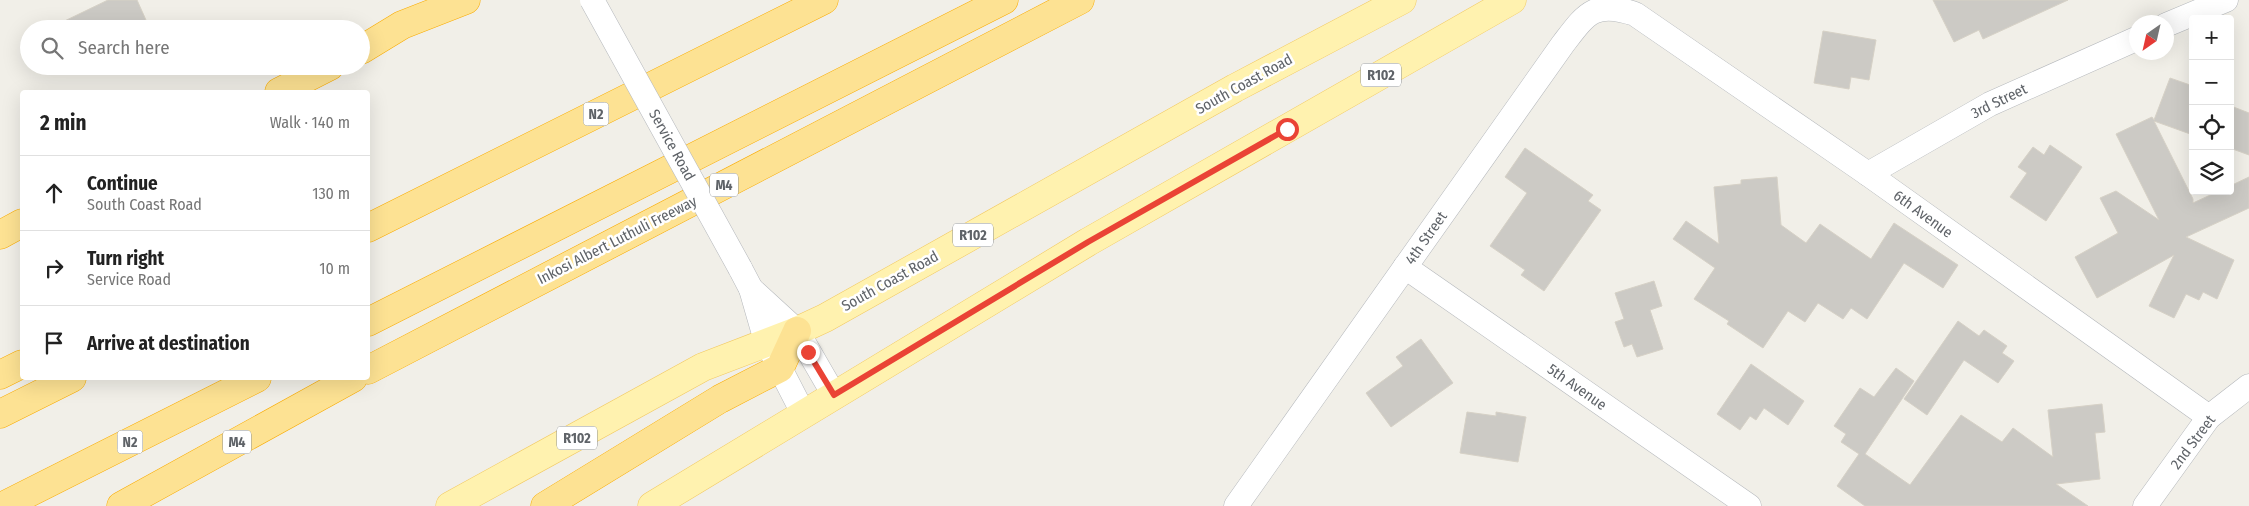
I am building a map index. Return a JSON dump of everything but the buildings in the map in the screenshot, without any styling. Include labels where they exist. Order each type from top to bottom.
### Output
[{"type":"highway","points":[[402,25],[425,0]]},
{"type":"highway","points":[[370,45],[402,25],[466,0]]},
{"type":"highway","name":"N2","points":[[370,227],[824,0]]},
{"type":"highway","points":[[370,321],[1004,0]]},
{"type":"highway","name":"Inkosi Albert Luthuli Freeway","points":[[370,369],[1080,0]]},
{"type":"highway","points":[[283,90],[312,75]]},
{"type":"highway","points":[[0,234],[20,224]]},
{"type":"highway","points":[[545,506],[720,399],[780,368],[797,331]]},
{"type":"highway","points":[[0,375],[20,365]]},
{"type":"highway","points":[[0,414],[68,380]]},
{"type":"highway","name":"N2","points":[[3,506],[253,380]]},
{"type":"highway","name":"M4","points":[[121,506],[349,380]]},
{"type":"main road","name":"South Coast Road","points":[[450,506],[703,367],[766,341],[797,331],[825,318],[1235,88],[1402,0]]},
{"type":"main road","name":"R102","points":[[652,506],[1088,242],[1512,0]]},
{"type":"street","name":"Service Road","points":[[592,0],[751,289],[766,341],[803,413]]},
{"type":"street","points":[[2174,22],[2226,0]]},
{"type":"street","name":"4th Street","points":[[1236,506],[1585,16],[1594,9],[1614,4],[1635,14]]},
{"type":"street","name":"6th Avenue","points":[[1635,14],[1868,174],[2208,417]]},
{"type":"street","name":"3rd Street","points":[[1868,174],[1990,104],[2129,42]]},
{"type":"street","name":"5th Avenue","points":[[1405,267],[1749,506]]},
{"type":"street","name":"Service Road","points":[[751,289],[797,331],[834,395]]},
{"type":"street","name":"2nd Street","points":[[2145,506],[2208,417],[2249,386]]},
{"type":"route","points":[[808,352],[834,395],[1088,242],[1287,129]]}]
